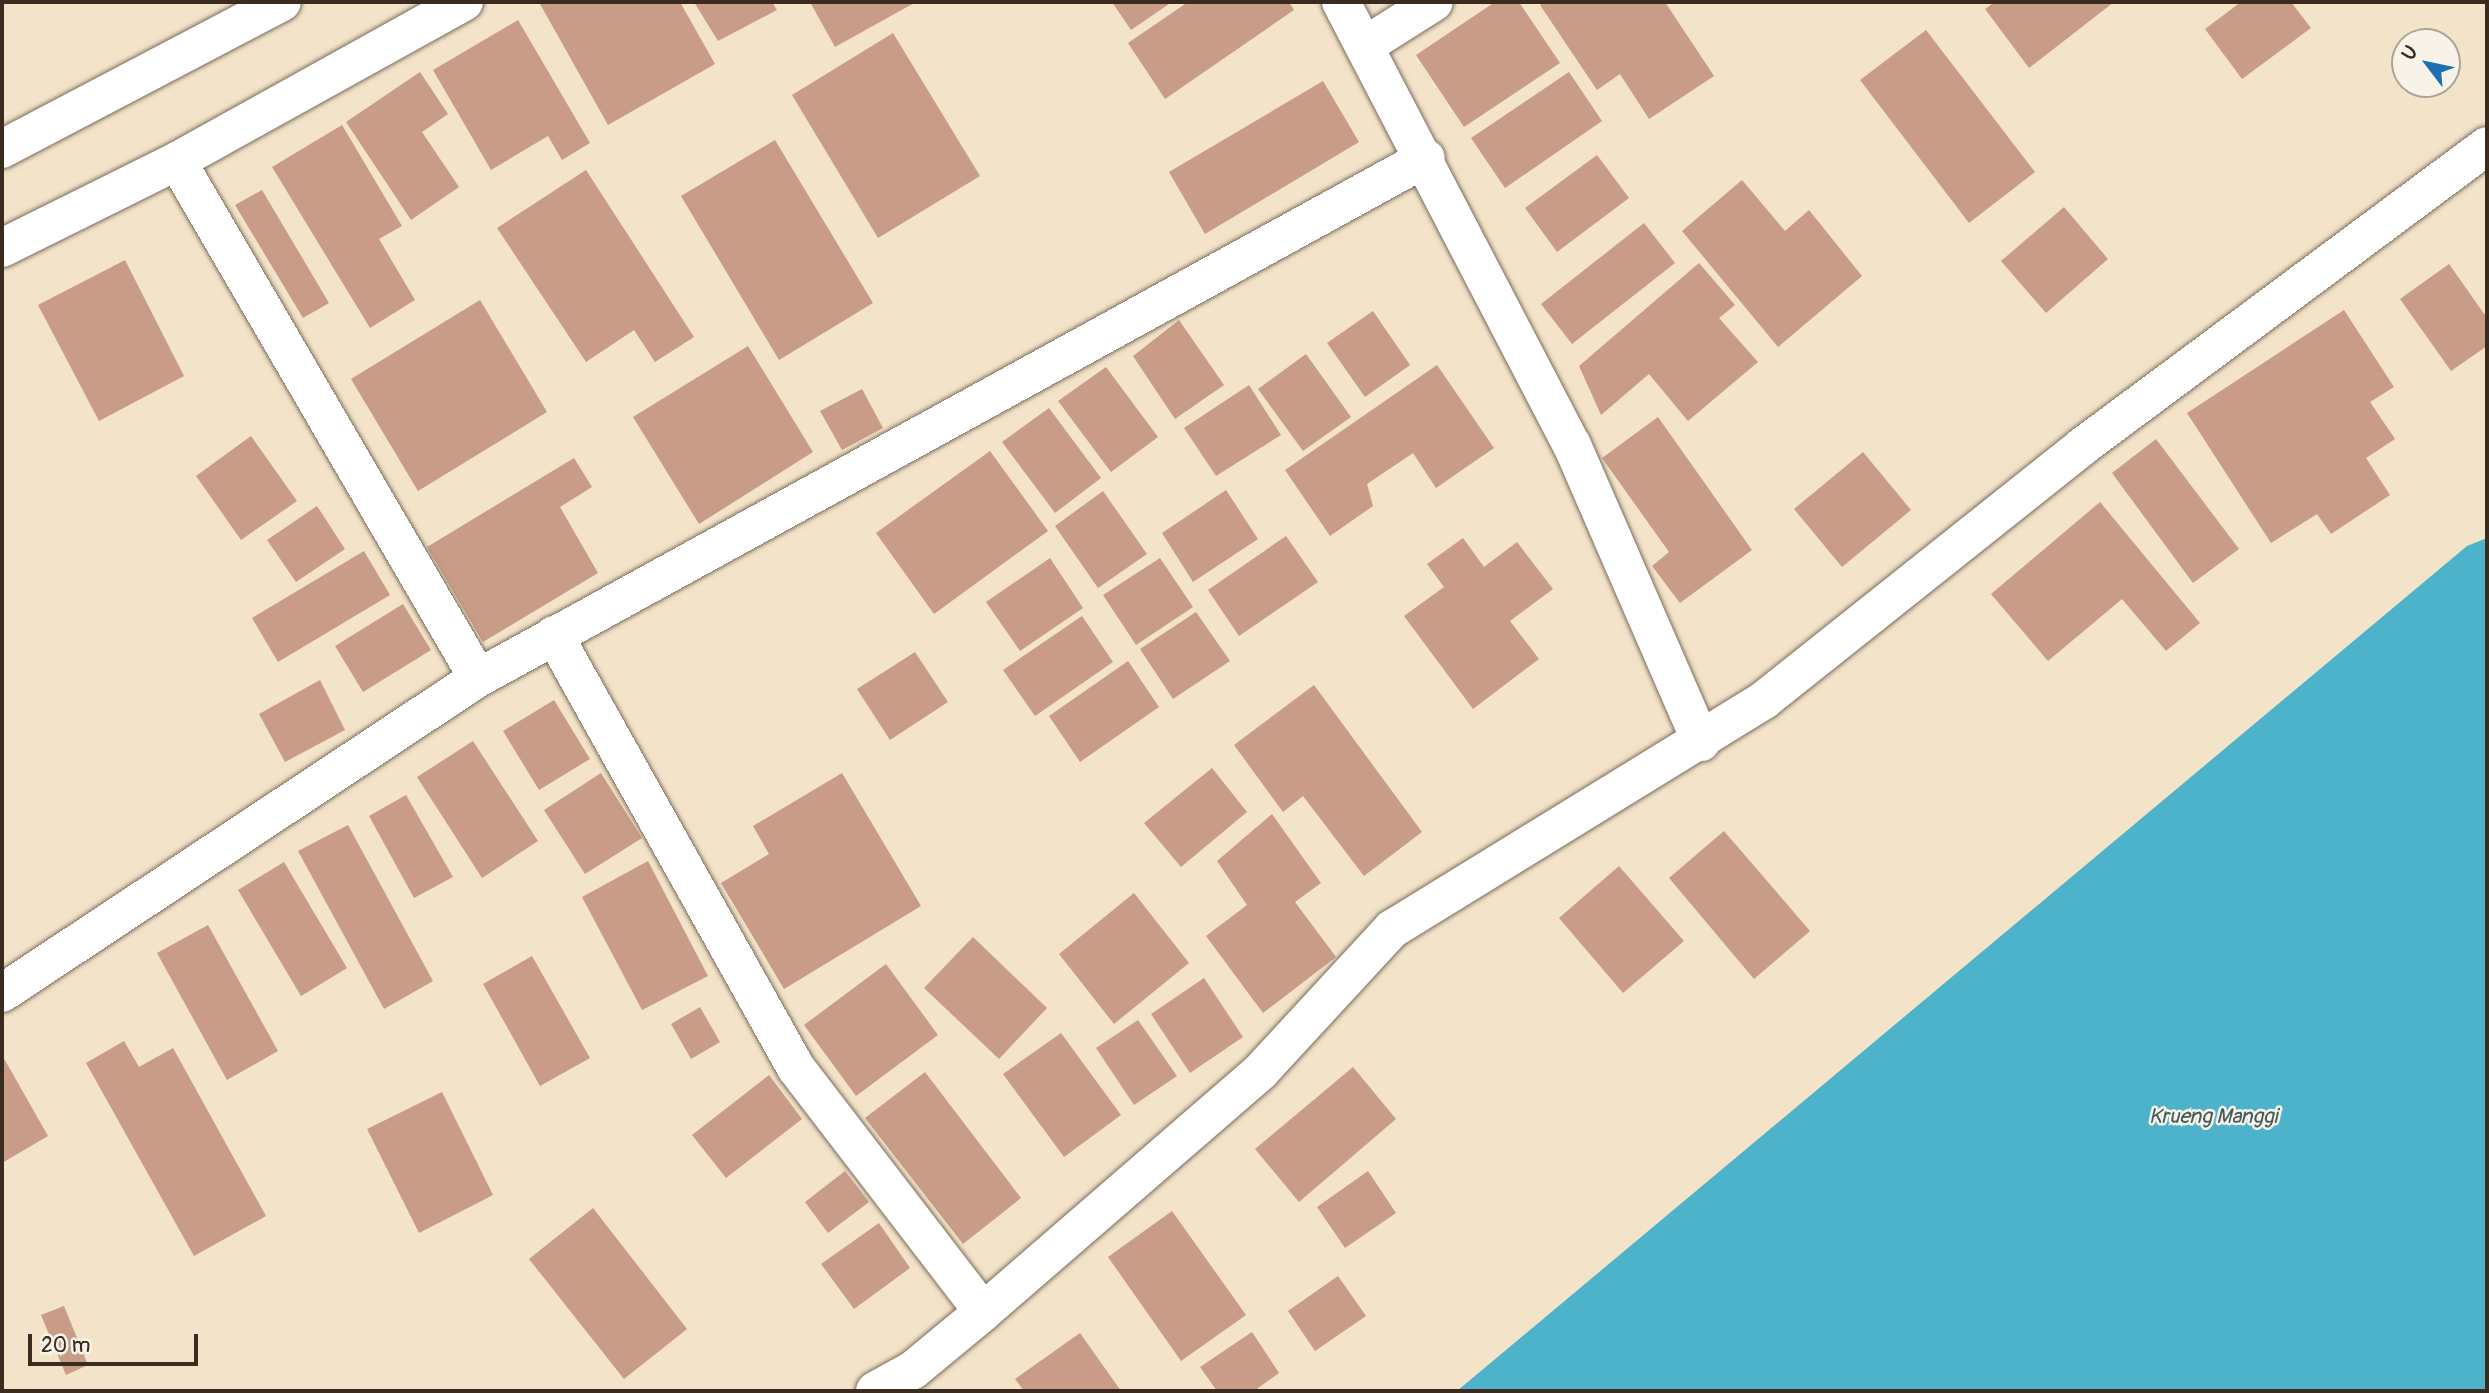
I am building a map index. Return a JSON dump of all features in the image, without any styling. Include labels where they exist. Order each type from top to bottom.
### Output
[{"type":"main road","points":[[2,149],[282,2]]},
{"type":"main road","points":[[2,248],[177,161],[464,2]]},
{"type":"main road","points":[[1341,2],[1426,158],[1572,445],[1701,742]]},
{"type":"main road","points":[[1366,45],[1434,2]]},
{"type":"main road","points":[[875,1391],[913,1370],[1261,1071],[1392,929],[1701,742],[1764,700],[2083,446],[2487,146]]},
{"type":"main road","points":[[2,993],[478,678],[1426,158]]},
{"type":"main road","points":[[177,161],[478,678]]},
{"type":"main road","points":[[554,635],[796,1068],[984,1311]]},
{"type":"water","name":"Krueng Manggi","points":[[2487,538],[2487,1391],[1457,1391],[2467,546]]},
{"type":"building","points":[[680,2],[715,64],[608,125],[540,4]]},
{"type":"building","points":[[694,2],[772,2],[777,10],[718,41]]},
{"type":"building","points":[[810,2],[916,2],[835,47]]},
{"type":"building","points":[[1112,2],[1172,2],[1131,30]]},
{"type":"building","points":[[1188,2],[1289,2],[1294,10],[1165,99],[1128,43]]},
{"type":"building","points":[[1495,2],[1519,2],[1560,63],[1464,127],[1416,55]]},
{"type":"building","points":[[1545,2],[1665,2],[1714,76],[1649,119],[1620,74],[1597,90],[1540,5]]},
{"type":"building","points":[[1995,2],[2114,2],[2029,68],[1985,9]]},
{"type":"building","points":[[2241,2],[2291,2],[2311,28],[2242,79],[2205,29]]},
{"type":"building","points":[[518,20],[590,143],[562,160],[548,136],[491,170],[433,70]]},
{"type":"building","points":[[1926,30],[2035,172],[1969,223],[1860,80]]},
{"type":"building","points":[[893,33],[980,176],[878,238],[792,95]]},
{"type":"building","points":[[420,72],[448,114],[422,132],[459,187],[411,220],[346,122]]},
{"type":"building","points":[[1569,72],[1602,121],[1505,188],[1471,138]]},
{"type":"building","points":[[1323,81],[1359,142],[1205,234],[1169,172]]},
{"type":"building","points":[[342,125],[402,226],[379,239],[415,300],[370,328],[272,167]]},
{"type":"building","points":[[775,140],[873,303],[779,360],[681,196]]},
{"type":"building","points":[[1597,155],[1629,198],[1557,252],[1525,208]]},
{"type":"building","points":[[586,170],[694,337],[655,362],[634,330],[586,362],[497,228]]},
{"type":"building","points":[[1742,180],[1785,231],[1809,210],[1862,276],[1778,347],[1682,231]]},
{"type":"building","points":[[262,190],[329,303],[303,318],[235,205]]},
{"type":"building","points":[[2064,207],[2108,259],[2046,313],[2001,261]]},
{"type":"building","points":[[1644,223],[1675,263],[1572,344],[1541,304]]},
{"type":"building","points":[[125,260],[184,376],[99,421],[38,305]]},
{"type":"building","points":[[1699,263],[1735,305],[1719,318],[1758,362],[1688,421],[1649,374],[1601,415],[1579,366]]},
{"type":"building","points":[[2449,264],[2487,318],[2487,346],[2451,371],[2400,299]]},
{"type":"building","points":[[480,300],[547,412],[418,491],[351,379]]},
{"type":"building","points":[[2344,310],[2394,387],[2370,402],[2395,439],[2366,458],[2390,495],[2331,534],[2317,514],[2271,543],[2187,413]]},
{"type":"building","points":[[1373,311],[1410,365],[1365,397],[1327,343]]},
{"type":"building","points":[[1179,320],[1224,385],[1175,419],[1133,356]]},
{"type":"building","points":[[748,346],[813,452],[699,524],[633,417]]},
{"type":"building","points":[[1306,354],[1351,417],[1303,451],[1258,389]]},
{"type":"building","points":[[1437,365],[1494,448],[1436,488],[1413,453],[1367,484],[1373,506],[1330,536],[1285,470]]},
{"type":"building","points":[[1106,367],[1158,437],[1111,472],[1058,401]]},
{"type":"building","points":[[1249,385],[1281,435],[1216,476],[1184,428]]},
{"type":"building","points":[[862,389],[883,428],[842,450],[820,411]]},
{"type":"building","points":[[1049,408],[1101,478],[1055,513],[1002,442]]},
{"type":"building","points":[[1658,417],[1752,550],[1680,603],[1652,566],[1669,552],[1602,458]]},
{"type":"building","points":[[251,436],[297,501],[241,540],[196,476]]},
{"type":"building","points":[[2156,439],[2239,549],[2193,583],[2112,473]]},
{"type":"building","points":[[990,451],[1048,531],[934,614],[876,533]]},
{"type":"building","points":[[1863,452],[1911,510],[1842,567],[1794,509]]},
{"type":"building","points":[[574,458],[592,487],[560,507],[598,573],[483,642],[427,547]]},
{"type":"building","points":[[1226,490],[1258,539],[1193,582],[1162,533]]},
{"type":"building","points":[[1103,491],[1147,554],[1098,588],[1055,526]]},
{"type":"building","points":[[2100,502],[2200,623],[2166,651],[2122,599],[2048,661],[1991,594]]},
{"type":"building","points":[[317,506],[345,549],[296,582],[267,540]]},
{"type":"building","points":[[1286,536],[1318,582],[1239,636],[1208,590]]},
{"type":"building","points":[[1463,538],[1484,567],[1517,542],[1553,589],[1510,621],[1539,659],[1473,709],[1404,616],[1444,587],[1427,564]]},
{"type":"building","points":[[364,551],[390,595],[278,662],[252,618]]},
{"type":"building","points":[[1050,558],[1083,608],[1020,651],[986,602]]},
{"type":"building","points":[[1160,558],[1193,607],[1136,645],[1103,595]]},
{"type":"building","points":[[403,604],[431,650],[363,692],[335,646]]},
{"type":"building","points":[[1196,612],[1230,661],[1173,699],[1140,649]]},
{"type":"building","points":[[1082,616],[1113,662],[1035,716],[1003,670]]},
{"type":"building","points":[[915,652],[948,702],[890,740],[857,689]]},
{"type":"building","points":[[1128,661],[1159,707],[1080,762],[1049,716]]},
{"type":"building","points":[[320,680],[345,730],[285,762],[259,714]]},
{"type":"building","points":[[1314,685],[1422,832],[1364,876],[1303,796],[1283,812],[1234,745]]},
{"type":"building","points":[[554,700],[590,759],[539,790],[503,731]]},
{"type":"building","points":[[473,741],[538,841],[482,878],[417,777]]},
{"type":"building","points":[[1212,768],[1247,812],[1181,867],[1144,823]]},
{"type":"building","points":[[601,773],[642,838],[585,874],[544,810]]},
{"type":"building","points":[[842,773],[921,906],[784,989],[721,883],[769,854],[753,826]]},
{"type":"building","points":[[406,795],[453,877],[414,898],[369,816]]},
{"type":"building","points":[[1272,814],[1321,883],[1295,902],[1336,957],[1263,1013],[1206,936],[1247,905],[1217,861]]},
{"type":"building","points":[[348,825],[433,981],[384,1009],[298,851]]},
{"type":"building","points":[[1724,831],[1810,931],[1754,979],[1669,878]]},
{"type":"building","points":[[648,861],[708,976],[642,1010],[582,897]]},
{"type":"building","points":[[284,862],[347,968],[301,996],[238,890]]},
{"type":"building","points":[[1619,866],[1684,941],[1623,993],[1559,918]]},
{"type":"building","points":[[1134,893],[1189,963],[1114,1024],[1059,954]]},
{"type":"building","points":[[208,925],[278,1051],[227,1080],[157,953]]},
{"type":"building","points":[[973,937],[1047,1008],[999,1059],[924,988]]},
{"type":"building","points":[[532,956],[590,1058],[540,1086],[483,984]]},
{"type":"building","points":[[886,964],[938,1035],[856,1096],[804,1025]]},
{"type":"building","points":[[1204,978],[1243,1037],[1190,1073],[1151,1014]]},
{"type":"building","points":[[700,1007],[720,1042],[691,1059],[671,1024]]},
{"type":"building","points":[[1138,1020],[1177,1076],[1134,1105],[1096,1048]]},
{"type":"building","points":[[1061,1033],[1121,1115],[1064,1157],[1003,1074]]},
{"type":"building","points":[[124,1041],[139,1067],[173,1048],[266,1216],[194,1256],[86,1063]]},
{"type":"building","points":[[2,1055],[48,1136],[2,1163]]},
{"type":"building","points":[[1353,1067],[1396,1119],[1299,1202],[1255,1149]]},
{"type":"building","points":[[925,1072],[1021,1198],[963,1244],[865,1118]]},
{"type":"building","points":[[769,1075],[802,1119],[726,1178],[692,1135]]},
{"type":"building","points":[[442,1092],[493,1195],[419,1233],[367,1129]]},
{"type":"building","points":[[845,1171],[869,1202],[828,1233],[805,1202]]},
{"type":"building","points":[[1368,1171],[1396,1213],[1345,1248],[1317,1207]]},
{"type":"building","points":[[593,1208],[687,1329],[624,1379],[529,1259]]},
{"type":"building","points":[[1172,1211],[1246,1315],[1181,1361],[1108,1257]]},
{"type":"building","points":[[879,1223],[910,1268],[854,1309],[821,1264]]},
{"type":"building","points":[[1338,1276],[1366,1316],[1315,1351],[1288,1311]]},
{"type":"building","points":[[64,1306],[88,1365],[66,1375],[41,1315]]},
{"type":"building","points":[[1252,1332],[1279,1373],[1254,1391],[1217,1391],[1200,1367]]},
{"type":"building","points":[[1080,1333],[1121,1391],[1024,1391],[1015,1379]]}]
